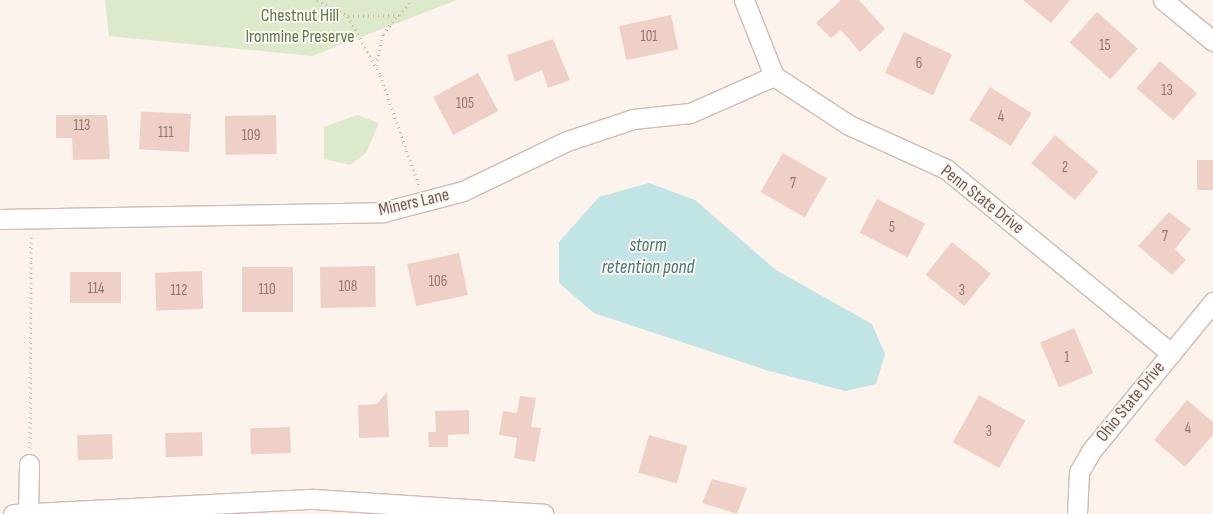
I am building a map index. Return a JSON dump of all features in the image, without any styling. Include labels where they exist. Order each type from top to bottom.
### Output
[{"type":"street","points":[[744,0],[774,76]]},
{"type":"street","points":[[1163,0],[1213,41]]},
{"type":"street","name":"Miners Lane","points":[[0,219],[383,212],[463,191],[566,141],[633,119],[690,113],[774,76]]},
{"type":"street","name":"Penn State Drive","points":[[774,76],[849,125],[946,169],[1171,353]]},
{"type":"street","name":"Ohio State Drive","points":[[1077,514],[1079,472],[1087,457],[1213,302]]},
{"type":"street","points":[[29,464],[20,514],[314,499],[544,514]]},
{"type":"path","points":[[317,0],[348,16],[399,15]]},
{"type":"path","points":[[376,66],[383,34],[411,0]]},
{"type":"path","points":[[348,16],[376,66],[414,162],[423,202]]},
{"type":"path","points":[[29,464],[31,219]]},
{"type":"green space","name":"Chestnut Hill Ironmine Preserve","points":[[105,0],[457,0],[312,56],[109,36]]},
{"type":"green space","points":[[357,115],[379,123],[366,153],[350,165],[324,159],[324,127]]},
{"type":"water","name":"storm retention pond","points":[[649,183],[695,200],[776,270],[872,324],[885,354],[876,384],[846,391],[769,371],[594,313],[559,283],[559,242],[599,197]]},
{"type":"building","points":[[841,0],[859,0],[885,29],[860,52],[841,30],[831,38],[816,23]]},
{"type":"building","points":[[1023,0],[1070,0],[1051,23]]},
{"type":"building","points":[[1097,12],[1138,49],[1110,79],[1070,42]]},
{"type":"building","points":[[671,15],[678,49],[626,60],[619,26]]},
{"type":"building","points":[[904,32],[952,54],[933,95],[885,73]]},
{"type":"building","points":[[553,39],[570,80],[548,88],[542,70],[515,82],[507,55]]},
{"type":"building","points":[[1160,61],[1197,93],[1173,120],[1136,88]]},
{"type":"building","points":[[478,73],[498,111],[453,135],[433,97]]},
{"type":"building","points":[[990,87],[1032,113],[1011,146],[969,120]]},
{"type":"building","points":[[141,111],[191,114],[189,152],[139,149]]},
{"type":"building","points":[[56,115],[107,115],[110,159],[73,160],[72,138],[56,138]]},
{"type":"building","points":[[276,115],[277,154],[226,155],[225,116]]},
{"type":"building","points":[[1055,135],[1099,172],[1075,200],[1031,163]]},
{"type":"building","points":[[783,153],[827,178],[805,217],[760,192]]},
{"type":"building","points":[[1197,160],[1213,160],[1213,190],[1197,190]]},
{"type":"building","points":[[877,199],[925,224],[908,257],[860,233]]},
{"type":"building","points":[[1169,212],[1191,229],[1175,249],[1186,260],[1172,275],[1138,246]]},
{"type":"building","points":[[952,242],[991,273],[964,306],[926,275]]},
{"type":"building","points":[[459,253],[468,295],[416,306],[407,264]]},
{"type":"building","points":[[375,266],[376,307],[321,308],[320,267]]},
{"type":"building","points":[[242,267],[293,267],[293,312],[242,312]]},
{"type":"building","points":[[202,271],[203,309],[156,311],[155,273]]},
{"type":"building","points":[[70,272],[121,272],[121,303],[70,303]]},
{"type":"building","points":[[1074,328],[1093,373],[1059,388],[1040,342]]},
{"type":"building","points":[[387,392],[389,437],[359,438],[358,405],[377,404]]},
{"type":"building","points":[[979,395],[1025,421],[999,468],[953,442]]},
{"type":"building","points":[[520,396],[536,398],[531,427],[541,428],[535,462],[514,458],[517,438],[499,435],[503,411],[517,413]]},
{"type":"building","points":[[1187,400],[1213,422],[1213,435],[1185,467],[1154,440]]},
{"type":"building","points":[[469,410],[469,434],[448,435],[448,447],[429,447],[428,432],[436,432],[435,411]]},
{"type":"building","points":[[290,427],[291,453],[251,454],[250,428]]},
{"type":"building","points":[[202,432],[203,456],[166,457],[165,433]]},
{"type":"building","points":[[112,434],[113,459],[78,460],[77,435]]},
{"type":"building","points":[[649,435],[687,446],[677,484],[638,472]]},
{"type":"building","points":[[712,479],[747,488],[737,514],[702,503]]}]
